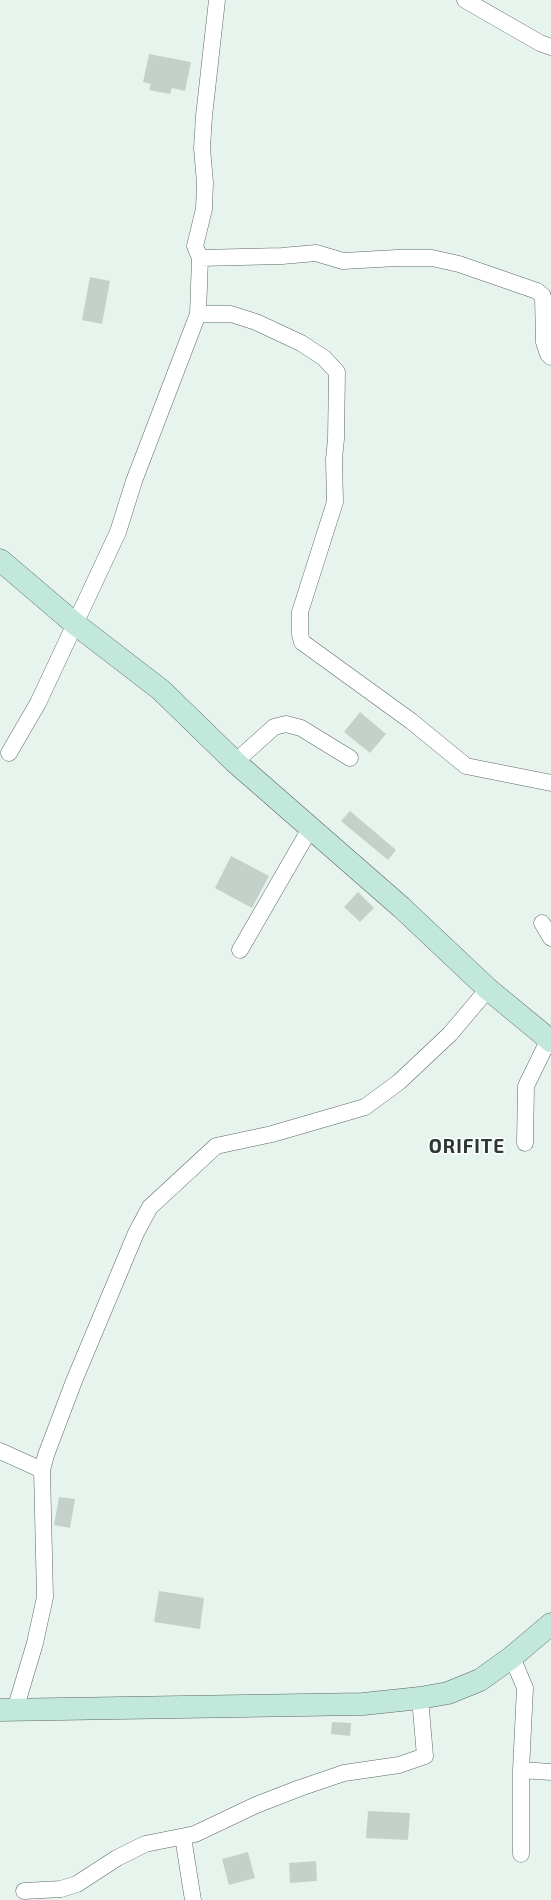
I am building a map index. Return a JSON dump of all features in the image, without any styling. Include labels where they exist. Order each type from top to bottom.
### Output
[{"type":"street","points":[[9,753],[38,703],[74,623],[118,532],[134,481],[167,394],[188,345],[198,314],[200,258],[195,246],[204,209],[205,182],[202,148],[204,116],[217,0]]},
{"type":"street","points":[[466,0],[540,43],[551,46]]},
{"type":"street","points":[[200,258],[282,256],[316,253],[343,261],[432,258],[459,264],[537,291],[543,296],[544,342],[548,354],[551,357]]},
{"type":"street","points":[[198,314],[231,314],[256,322],[301,343],[324,358],[337,372],[334,502],[300,612],[300,634],[302,642],[411,721],[466,766],[551,782]]},
{"type":"street","points":[[0,560],[74,623],[160,690],[235,762],[401,907],[488,989],[550,1040],[526,1086],[525,1143]]},
{"type":"street","points":[[235,762],[274,727],[286,724],[301,728],[350,758]]},
{"type":"street","points":[[240,950],[311,828]]},
{"type":"street","points":[[542,923],[551,938]]},
{"type":"street","points":[[488,989],[444,1039],[399,1082],[365,1107],[272,1134],[216,1146],[150,1207],[136,1233],[74,1381],[46,1454],[42,1470],[45,1597],[35,1644],[8,1710],[363,1704],[420,1698],[448,1693],[480,1680],[512,1657],[551,1624]]},
{"type":"street","points":[[3,1456],[42,1470]]},
{"type":"street","points":[[512,1657],[525,1688],[521,1770],[522,1854]]},
{"type":"street","points":[[24,1891],[61,1889],[77,1884],[116,1858],[145,1844],[195,1834],[256,1805],[344,1773],[399,1765],[425,1756],[420,1698]]},
{"type":"street","points":[[521,1770],[551,1772]]},
{"type":"street","points":[[183,1837],[190,1898]]},
{"type":"building","points":[[149,54],[191,62],[185,91],[172,88],[170,94],[149,90],[151,84],[143,82]]},
{"type":"building","points":[[90,277],[110,281],[102,324],[82,320]]},
{"type":"building","points":[[360,712],[386,734],[370,753],[344,732]]},
{"type":"building","points":[[350,811],[396,850],[388,860],[341,821]]},
{"type":"building","points":[[231,856],[269,876],[252,908],[215,888]]},
{"type":"building","points":[[358,892],[374,908],[360,922],[344,907]]},
{"type":"building","points":[[59,1497],[75,1499],[70,1528],[54,1525]]},
{"type":"building","points":[[159,1591],[204,1598],[200,1629],[154,1622]]},
{"type":"building","points":[[332,1722],[351,1723],[350,1736],[331,1734]]},
{"type":"building","points":[[368,1811],[410,1813],[408,1840],[366,1838]]},
{"type":"building","points":[[248,1852],[255,1878],[229,1885],[222,1859]]},
{"type":"building","points":[[316,1861],[317,1881],[290,1883],[289,1863]]},
{"type":"district","name":"ORIFITE","points":[[467,1147]]}]
